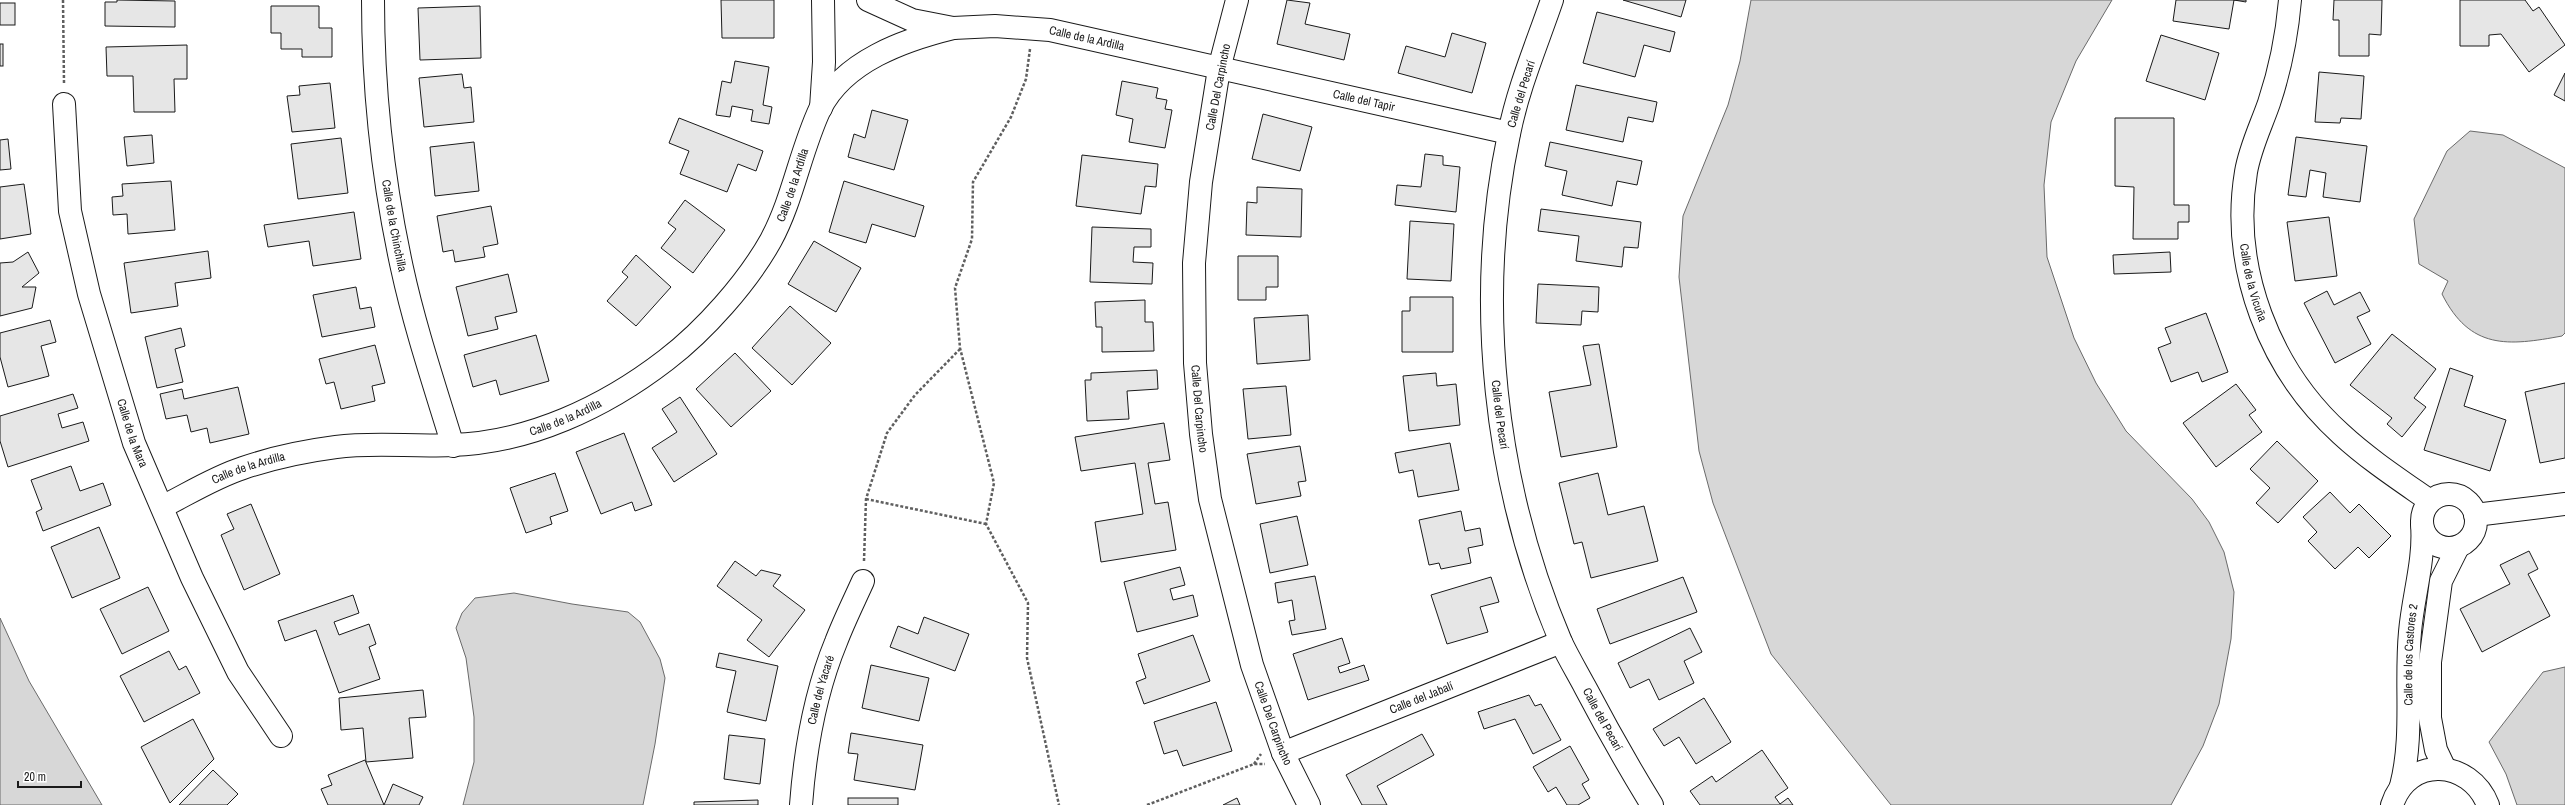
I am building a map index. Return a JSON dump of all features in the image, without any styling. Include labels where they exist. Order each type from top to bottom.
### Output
[{"type":"street","name":"Calle de la Chinchilla","points":[[373,0],[375,68],[389,195],[402,268],[453,446]]},
{"type":"street","name":"Calle de la Ardilla","points":[[162,507],[242,468],[294,454],[337,446],[453,446],[503,439],[591,409],[628,388],[668,359],[705,324],[742,282],[770,241],[793,190],[821,108],[824,62],[823,0]]},
{"type":"street","name":"Calle de la Ardilla","points":[[868,0],[912,20],[952,28]]},
{"type":"street","name":"Calle Del Carpincho","points":[[1237,0],[1219,69],[1201,182],[1194,263],[1195,363],[1201,434],[1210,499],[1230,586],[1252,666],[1286,759],[1309,805]]},
{"type":"street","name":"Calle del Pecarí","points":[[1552,0],[1509,133],[1493,238],[1490,301],[1505,452],[1522,529],[1561,642],[1616,746],[1652,805]]},
{"type":"street","name":"Calle de la Vicuña","points":[[2290,0],[2281,63],[2246,171],[2244,226],[2254,292],[2264,324],[2283,364],[2306,397],[2340,434],[2430,501]]},
{"type":"street","name":"Calle de la Ardilla","points":[[821,108],[839,84],[858,67],[914,38],[952,28],[995,26],[1050,30],[1219,69]]},
{"type":"street","name":"Calle del Tapir","points":[[1219,69],[1509,133]]},
{"type":"street","name":"Calle de la Mara","points":[[64,104],[70,211],[89,294],[134,443],[192,578],[238,672],[281,736]]},
{"type":"street","points":[[2445,494],[2461,497],[2468,501],[2475,515],[2476,523],[2470,538],[2458,547],[2442,547],[2434,544],[2428,539],[2422,524],[2425,508],[2430,501],[2445,494]]},
{"type":"street","points":[[2475,515],[2565,504]]},
{"type":"street","name":"Calle de los Castores 2","points":[[2396,796],[2408,752],[2407,696],[2410,632],[2423,542],[2422,524]]},
{"type":"street","name":"Calle de los Castores 2","points":[[2445,769],[2436,750],[2430,718],[2430,662],[2441,581],[2458,547]]},
{"type":"street","name":"Calle del Yacaré","points":[[801,805],[804,768],[817,701],[835,643],[863,581]]},
{"type":"street","name":"Calle del Jabalí","points":[[1286,759],[1561,642]]},
{"type":"street","points":[[2396,796],[2414,776],[2429,770],[2445,769],[2460,773],[2474,781],[2483,794],[2488,805]]},
{"type":"path","points":[[62,0],[64,104]]},
{"type":"path","points":[[1033,29],[1026,79],[1010,117],[973,182],[972,239],[955,288],[960,348],[994,483],[986,524],[1028,603],[1027,658],[1059,805]]},
{"type":"path","points":[[863,581],[866,499],[886,433],[915,395],[960,348]]},
{"type":"path","points":[[866,499],[986,524]]},
{"type":"path","points":[[1147,805],[1254,764],[1286,759]]},
{"type":"shaded area","points":[[1751,0],[2112,0],[2076,61],[2051,122],[2044,185],[2047,257],[2074,338],[2096,383],[2126,431],[2192,499],[2209,522],[2224,552],[2234,592],[2231,639],[2219,704],[2203,746],[2171,805],[1891,805],[1771,654],[1713,503],[1699,451],[1679,277],[1683,216],[1728,105],[1740,61]]},
{"type":"shaded area","points":[[2470,131],[2503,135],[2565,168],[2565,333],[2562,336],[2524,342],[2508,342],[2492,340],[2478,335],[2465,326],[2453,312],[2442,294],[2448,281],[2419,264],[2414,219],[2447,151]]},
{"type":"shaded area","points":[[514,593],[572,604],[628,612],[640,622],[660,659],[665,678],[655,744],[643,805],[463,805],[474,762],[474,717],[466,658],[456,628],[462,613],[475,598]]},
{"type":"shaded area","points":[[0,618],[29,681],[102,805],[0,805]]},
{"type":"shaded area","points":[[2565,667],[2565,805],[2517,805],[2506,774],[2489,742],[2543,672]]},
{"type":"building","points":[[117,0],[175,1],[175,27],[105,26],[105,2],[117,2]]},
{"type":"building","points":[[721,0],[774,0],[774,38],[722,38]]},
{"type":"building","points":[[1287,0],[1310,3],[1305,24],[1350,34],[1344,60],[1277,44]]},
{"type":"building","points":[[1623,0],[1686,0],[1681,17]]},
{"type":"building","points":[[2176,0],[2234,0],[2229,29],[2173,21]]},
{"type":"building","points":[[2234,0],[2246,0],[2246,2]]},
{"type":"building","points":[[2334,0],[2382,0],[2381,35],[2369,34],[2369,56],[2339,56],[2339,20],[2333,20]]},
{"type":"building","points":[[2460,0],[2525,0],[2533,11],[2539,7],[2565,45],[2529,72],[2501,34],[2489,35],[2489,46],[2460,46]]},
{"type":"building","points":[[0,3],[15,3],[15,25],[0,25]]},
{"type":"building","points":[[271,6],[319,6],[319,28],[332,28],[332,57],[302,57],[302,49],[281,49],[281,33],[271,33]]},
{"type":"building","points":[[480,6],[481,58],[420,60],[418,8]]},
{"type":"building","points":[[1597,12],[1675,32],[1670,52],[1644,45],[1635,77],[1583,63]]},
{"type":"building","points":[[1452,33],[1486,43],[1472,93],[1398,73],[1406,46],[1445,57]]},
{"type":"building","points":[[2161,35],[2219,53],[2205,100],[2146,81]]},
{"type":"building","points":[[0,44],[3,44],[3,66],[0,66]]},
{"type":"building","points":[[187,45],[187,79],[174,79],[175,112],[134,112],[133,76],[107,76],[106,47]]},
{"type":"building","points":[[735,61],[769,67],[763,105],[772,107],[769,124],[751,121],[753,110],[732,106],[730,117],[716,115],[722,81],[731,83]]},
{"type":"building","points":[[2319,72],[2364,76],[2361,119],[2341,118],[2340,123],[2315,122]]},
{"type":"building","points":[[2565,73],[2565,101],[2554,95]]},
{"type":"building","points":[[462,74],[464,88],[471,87],[474,122],[424,127],[419,78]]},
{"type":"building","points":[[1122,81],[1158,88],[1156,98],[1167,100],[1165,109],[1172,110],[1165,148],[1129,142],[1133,119],[1116,115]]},
{"type":"building","points":[[330,83],[335,128],[292,132],[287,96],[300,95],[299,86]]},
{"type":"building","points":[[1576,85],[1657,102],[1653,122],[1628,117],[1623,142],[1566,130]]},
{"type":"building","points":[[872,110],[908,120],[894,170],[848,157],[854,134],[865,138]]},
{"type":"building","points":[[1263,114],[1312,127],[1300,171],[1252,159]]},
{"type":"building","points":[[679,118],[763,151],[756,171],[738,164],[727,192],[680,174],[689,151],[669,143]]},
{"type":"building","points":[[2115,118],[2174,118],[2174,205],[2189,205],[2189,222],[2178,222],[2178,239],[2133,239],[2134,187],[2115,186]]},
{"type":"building","points":[[152,135],[154,163],[127,166],[124,137]]},
{"type":"building","points":[[2296,137],[2367,146],[2360,202],[2323,197],[2326,173],[2310,170],[2306,197],[2288,195]]},
{"type":"building","points":[[341,138],[348,193],[298,199],[291,144]]},
{"type":"building","points":[[8,139],[11,169],[0,170],[0,140]]},
{"type":"building","points":[[474,142],[479,191],[435,196],[430,147]]},
{"type":"building","points":[[1550,142],[1642,161],[1637,185],[1617,181],[1612,206],[1562,195],[1567,171],[1545,166]]},
{"type":"building","points":[[1425,154],[1443,156],[1443,165],[1460,167],[1456,212],[1395,205],[1397,185],[1421,187]]},
{"type":"building","points":[[1082,155],[1158,164],[1156,187],[1145,186],[1141,214],[1076,206]]},
{"type":"building","points":[[171,181],[175,230],[128,234],[127,214],[113,215],[112,197],[123,196],[122,184]]},
{"type":"building","points":[[844,181],[924,206],[915,237],[872,224],[866,243],[829,232]]},
{"type":"building","points":[[24,184],[31,234],[0,239],[0,187]]},
{"type":"building","points":[[1257,187],[1302,189],[1301,237],[1246,235],[1247,202],[1257,203]]},
{"type":"building","points":[[685,200],[725,230],[693,273],[661,248],[676,229],[668,223]]},
{"type":"building","points":[[491,206],[498,244],[483,247],[485,257],[455,262],[453,250],[443,252],[437,216]]},
{"type":"building","points":[[1541,209],[1641,222],[1638,248],[1624,247],[1622,267],[1576,261],[1579,236],[1538,231]]},
{"type":"building","points":[[354,212],[361,259],[313,266],[309,241],[268,247],[264,225]]},
{"type":"building","points":[[2329,217],[2337,276],[2295,281],[2287,222]]},
{"type":"building","points":[[1410,221],[1454,224],[1451,281],[1407,279]]},
{"type":"building","points":[[1092,227],[1151,229],[1151,247],[1134,247],[1133,262],[1153,263],[1152,284],[1090,282]]},
{"type":"building","points":[[814,241],[861,268],[836,312],[788,284]]},
{"type":"building","points":[[208,251],[211,278],[175,283],[178,306],[131,313],[124,263]]},
{"type":"building","points":[[28,252],[39,273],[22,287],[36,287],[32,308],[0,316],[0,263],[13,262]]},
{"type":"building","points":[[2170,252],[2171,272],[2114,274],[2113,255]]},
{"type":"building","points":[[636,255],[671,287],[636,326],[607,301],[628,277],[622,272]]},
{"type":"building","points":[[1238,256],[1278,256],[1278,287],[1266,287],[1266,300],[1238,300]]},
{"type":"building","points":[[508,274],[517,312],[495,317],[498,329],[468,336],[456,287]]},
{"type":"building","points":[[1538,284],[1599,287],[1598,312],[1582,311],[1581,325],[1536,323]]},
{"type":"building","points":[[356,287],[360,309],[371,307],[375,327],[322,337],[313,295]]},
{"type":"building","points":[[2327,291],[2334,305],[2360,292],[2370,311],[2357,317],[2371,344],[2335,363],[2304,303]]},
{"type":"building","points":[[1410,297],[1453,297],[1453,352],[1402,352],[1402,311],[1410,311]]},
{"type":"building","points":[[1145,300],[1145,322],[1153,322],[1154,351],[1102,352],[1102,327],[1096,327],[1095,302]]},
{"type":"building","points":[[790,306],[831,343],[792,385],[752,348]]},
{"type":"building","points":[[2206,313],[2228,372],[2202,382],[2198,372],[2171,382],[2158,348],[2171,343],[2165,328]]},
{"type":"building","points":[[1308,315],[1310,360],[1257,364],[1254,318]]},
{"type":"building","points":[[50,320],[56,342],[41,346],[49,376],[8,387],[0,357],[0,333]]},
{"type":"building","points":[[181,328],[185,346],[175,349],[183,382],[157,388],[145,337]]},
{"type":"building","points":[[2392,334],[2436,369],[2414,398],[2426,407],[2402,437],[2387,424],[2392,418],[2350,385]]},
{"type":"building","points":[[536,335],[549,381],[500,395],[496,380],[473,387],[464,355]]},
{"type":"building","points":[[1599,344],[1617,447],[1561,457],[1549,392],[1591,385],[1583,346]]},
{"type":"building","points":[[375,345],[385,383],[372,386],[375,401],[341,409],[334,382],[326,384],[319,359]]},
{"type":"building","points":[[735,353],[771,391],[731,427],[696,389]]},
{"type":"building","points":[[2450,368],[2473,376],[2464,406],[2506,420],[2490,471],[2424,450]]},
{"type":"building","points":[[1157,370],[1158,389],[1127,391],[1129,419],[1087,421],[1085,380],[1091,380],[1091,373]]},
{"type":"building","points":[[1436,373],[1437,386],[1456,384],[1460,425],[1409,431],[1403,376]]},
{"type":"building","points":[[2565,383],[2565,458],[2540,463],[2525,392]]},
{"type":"building","points":[[2236,384],[2256,410],[2249,415],[2262,432],[2216,467],[2183,423]]},
{"type":"building","points":[[1286,386],[1291,435],[1248,439],[1243,389]]},
{"type":"building","points":[[238,387],[249,434],[210,443],[207,428],[191,432],[187,415],[166,419],[160,394],[182,389],[184,399]]},
{"type":"building","points":[[73,394],[78,408],[58,414],[62,428],[83,422],[89,441],[8,467],[0,441],[0,416]]},
{"type":"building","points":[[680,397],[717,454],[674,482],[652,448],[677,432],[662,409]]},
{"type":"building","points":[[1164,423],[1170,460],[1148,463],[1155,504],[1168,502],[1176,550],[1101,562],[1095,522],[1143,514],[1135,463],[1081,471],[1075,437]]},
{"type":"building","points":[[624,433],[652,505],[635,511],[632,502],[601,514],[576,452]]},
{"type":"building","points":[[2277,441],[2318,481],[2278,523],[2256,503],[2270,488],[2250,469]]},
{"type":"building","points":[[1450,443],[1459,490],[1418,497],[1413,470],[1399,473],[1395,453]]},
{"type":"building","points":[[1300,446],[1306,481],[1298,482],[1301,496],[1256,504],[1247,454]]},
{"type":"building","points":[[71,466],[80,491],[103,483],[111,505],[43,531],[36,512],[42,509],[31,480]]},
{"type":"building","points":[[555,473],[568,511],[550,517],[552,524],[526,533],[510,488]]},
{"type":"building","points":[[1598,473],[1608,515],[1644,506],[1658,561],[1591,578],[1582,542],[1574,544],[1559,483]]},
{"type":"building","points":[[2330,492],[2350,513],[2359,504],[2391,536],[2369,558],[2358,547],[2335,569],[2308,541],[2317,532],[2303,517]]},
{"type":"building","points":[[251,504],[280,574],[244,590],[221,535],[234,529],[227,514]]},
{"type":"building","points":[[1461,511],[1465,531],[1480,528],[1483,545],[1468,548],[1471,563],[1441,569],[1439,563],[1429,565],[1419,520]]},
{"type":"building","points":[[1297,516],[1308,565],[1270,573],[1260,524]]},
{"type":"building","points":[[99,527],[120,578],[72,598],[51,547]]},
{"type":"building","points":[[2529,551],[2538,569],[2528,574],[2550,616],[2482,652],[2460,609],[2510,584],[2500,565]]},
{"type":"building","points":[[735,561],[756,576],[761,570],[781,575],[773,586],[805,610],[769,657],[747,640],[762,620],[717,586]]},
{"type":"building","points":[[1180,567],[1185,585],[1170,589],[1173,600],[1193,595],[1198,616],[1137,632],[1124,582]]},
{"type":"building","points":[[1315,576],[1326,629],[1292,635],[1289,621],[1295,620],[1292,600],[1278,603],[1275,583]]},
{"type":"building","points":[[1491,577],[1499,602],[1480,607],[1488,632],[1447,644],[1431,595]]},
{"type":"building","points":[[1683,577],[1697,612],[1610,644],[1597,609]]},
{"type":"building","points":[[148,587],[169,631],[122,654],[100,609]]},
{"type":"building","points":[[353,595],[359,613],[334,622],[339,635],[369,624],[376,644],[369,647],[380,679],[339,693],[316,630],[285,641],[278,621]]},
{"type":"building","points":[[924,617],[969,634],[955,671],[890,647],[898,626],[918,634]]},
{"type":"building","points":[[1690,628],[1702,652],[1684,661],[1694,683],[1659,700],[1649,679],[1630,688],[1618,663]]},
{"type":"building","points":[[1193,635],[1210,681],[1144,704],[1136,682],[1146,678],[1138,654]]},
{"type":"building","points":[[1342,638],[1350,663],[1338,667],[1340,673],[1364,665],[1369,680],[1308,700],[1293,654]]},
{"type":"building","points":[[169,651],[179,670],[186,666],[200,693],[144,722],[120,676]]},
{"type":"building","points":[[719,653],[778,666],[766,721],[727,712],[736,671],[716,667]]},
{"type":"building","points":[[871,665],[929,678],[919,721],[862,708]]},
{"type":"building","points":[[423,690],[426,717],[409,718],[413,758],[366,762],[363,728],[341,730],[339,698]]},
{"type":"building","points":[[1529,695],[1535,706],[1541,704],[1561,740],[1533,754],[1515,719],[1484,729],[1478,712]]},
{"type":"building","points":[[1704,698],[1731,742],[1696,764],[1679,737],[1664,746],[1653,729]]},
{"type":"building","points":[[1216,702],[1232,751],[1183,766],[1177,750],[1164,754],[1154,722]]},
{"type":"building","points":[[193,719],[214,759],[170,803],[141,747]]},
{"type":"building","points":[[851,733],[923,745],[915,790],[854,780],[858,754],[848,753]]},
{"type":"building","points":[[1422,734],[1434,755],[1377,786],[1387,805],[1362,805],[1346,775]]},
{"type":"building","points":[[729,735],[765,739],[760,784],[724,779]]},
{"type":"building","points":[[1570,746],[1589,780],[1582,784],[1590,798],[1578,805],[1567,805],[1556,787],[1548,792],[1533,767]]},
{"type":"building","points":[[1762,750],[1788,788],[1775,797],[1780,804],[1788,798],[1793,805],[1700,805],[1690,791],[1712,776],[1716,782]]},
{"type":"building","points":[[365,760],[384,805],[328,805],[321,789],[332,785],[328,775]]},
{"type":"building","points":[[213,770],[238,794],[227,805],[179,805]]},
{"type":"building","points":[[393,784],[423,797],[419,805],[384,805]]},
{"type":"building","points":[[848,798],[898,798],[898,805],[848,805]]},
{"type":"building","points":[[1237,798],[1240,805],[1223,805]]},
{"type":"building","points":[[758,800],[758,805],[694,805],[694,802]]}]
